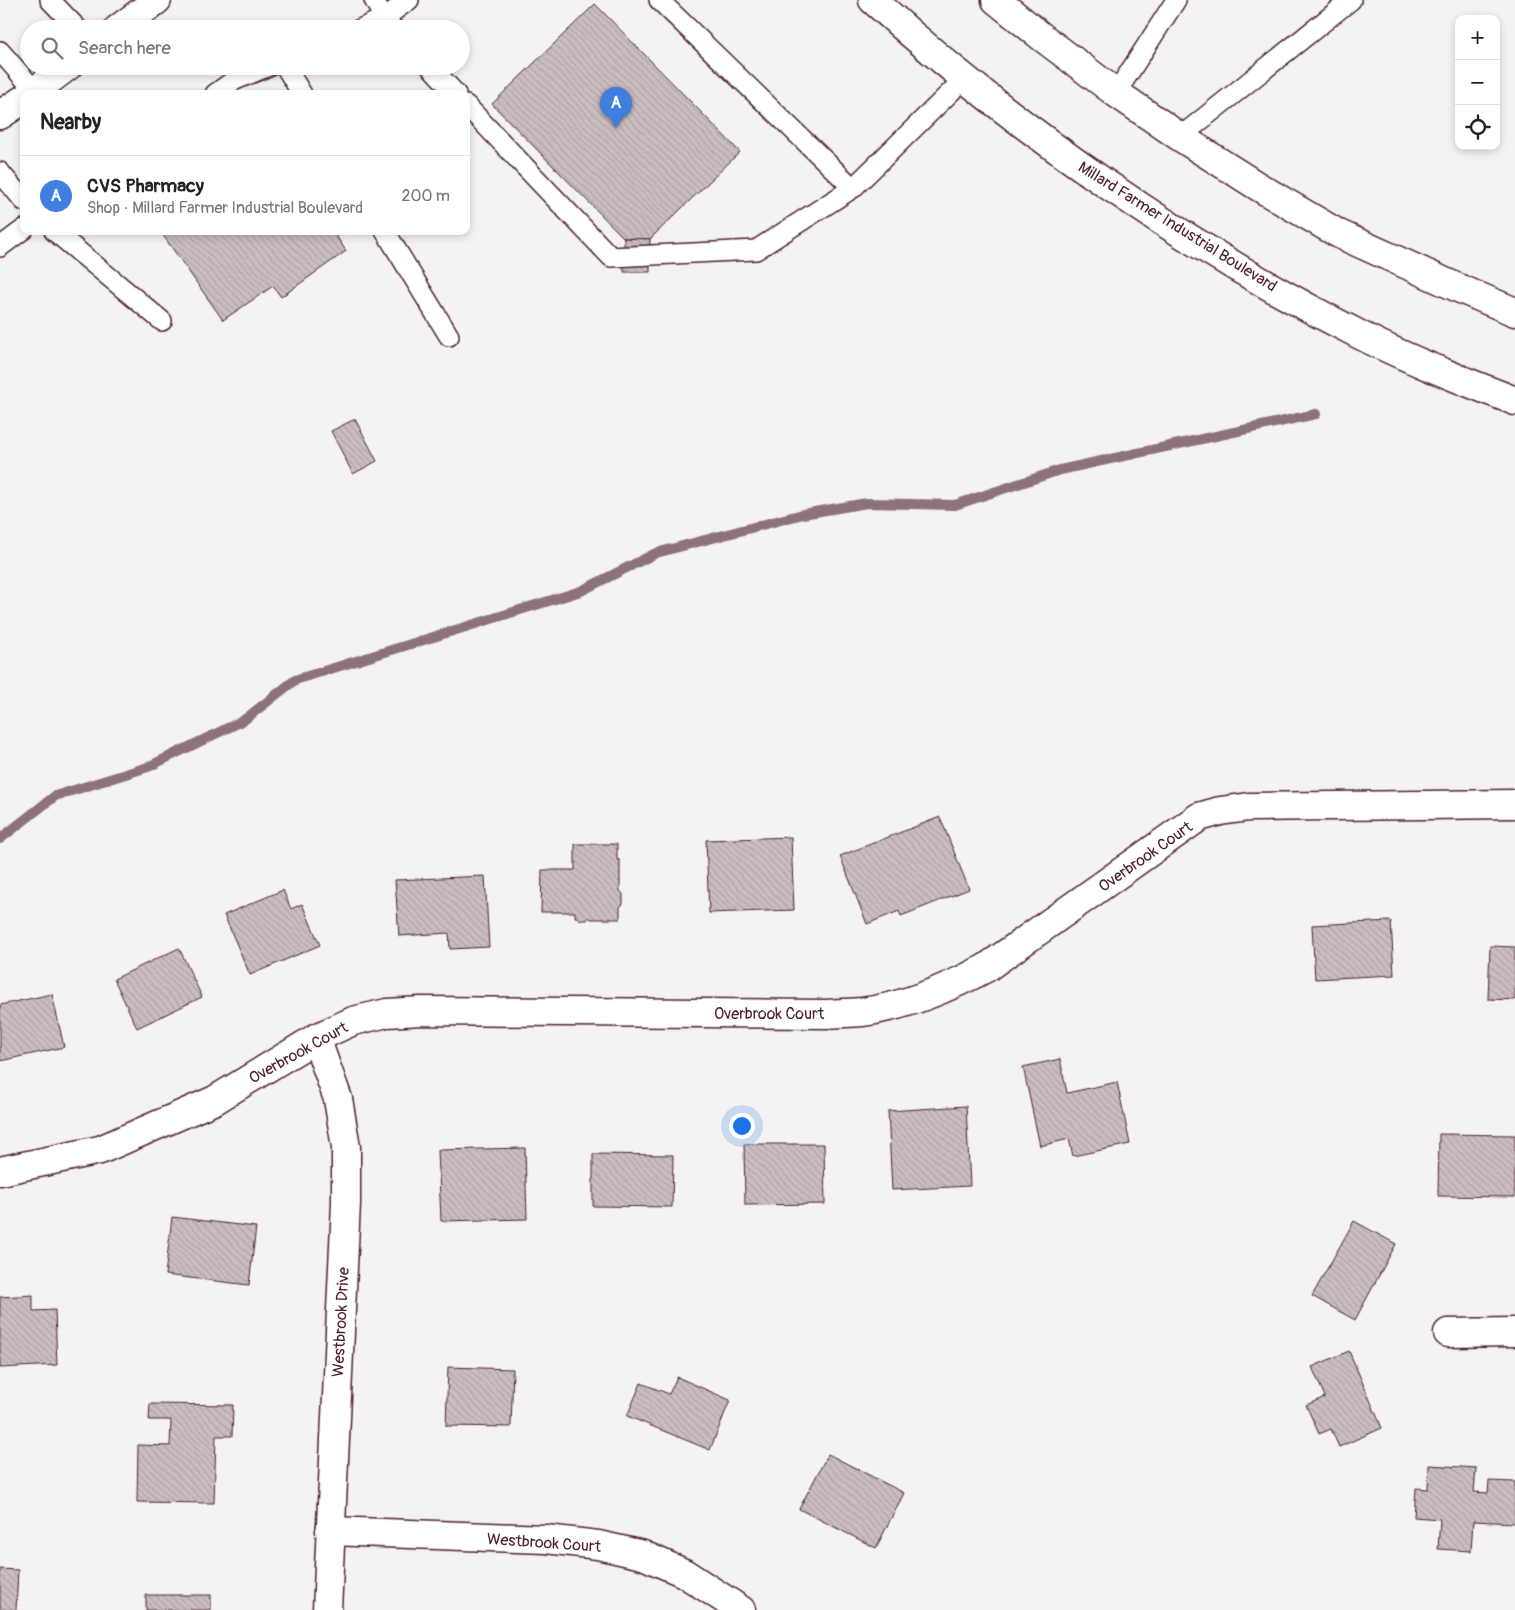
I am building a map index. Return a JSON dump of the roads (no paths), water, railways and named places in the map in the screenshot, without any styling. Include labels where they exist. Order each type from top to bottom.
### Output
[{"type":"street","points":[[130,20],[156,0]]},
{"type":"street","name":"Millard Farmer Industrial Boulevard","points":[[873,0],[965,78],[1040,136],[1119,192],[1198,243],[1281,292],[1365,337],[1515,401]]},
{"type":"street","points":[[996,0],[1116,93],[1258,187],[1339,234],[1515,312]]},
{"type":"street","points":[[37,90],[56,75]]},
{"type":"street","points":[[0,115],[20,102]]},
{"type":"street","name":"Overbrook Court","points":[[0,1171],[100,1150],[215,1100],[316,1038],[353,1021],[387,1013],[441,1011],[827,1014],[863,1012],[894,1006],[955,984],[986,968],[1199,817],[1220,811],[1249,807],[1515,804]]},
{"type":"street","name":"Westbrook Drive","points":[[316,1038],[338,1099],[346,1147],[346,1203],[327,1610]]},
{"type":"street","points":[[1448,1333],[1515,1332]]},
{"type":"street","name":"Westbrook Court","points":[[330,1531],[546,1540],[598,1545],[643,1555],[684,1573],[741,1610]]},
{"type":"lane","points":[[50,0],[69,20]]},
{"type":"lane","points":[[374,0],[386,20]]},
{"type":"lane","points":[[392,20],[409,0]]},
{"type":"lane","points":[[659,0],[854,188]]},
{"type":"lane","points":[[1116,93],[1176,0]]},
{"type":"lane","points":[[1180,137],[1351,0]]},
{"type":"lane","points":[[0,51],[27,90]]},
{"type":"lane","points":[[221,90],[233,81],[247,75]]},
{"type":"lane","points":[[290,75],[300,90]]},
{"type":"lane","points":[[438,75],[452,90]]},
{"type":"lane","points":[[470,109],[611,257],[756,250],[854,188],[965,78]]},
{"type":"lane","points":[[0,172],[20,196]]},
{"type":"lane","points":[[0,247],[20,232]]},
{"type":"lane","points":[[59,235],[162,321]]},
{"type":"lane","points":[[387,235],[449,336]]},
{"type":"waterway","points":[[0,839],[55,796],[148,767],[244,720],[295,680],[581,591],[656,553],[803,514],[867,503],[955,505],[1060,470],[1316,414]]},
{"type":"place","name":"CVS Pharmacy","points":[[616,128]]}]
